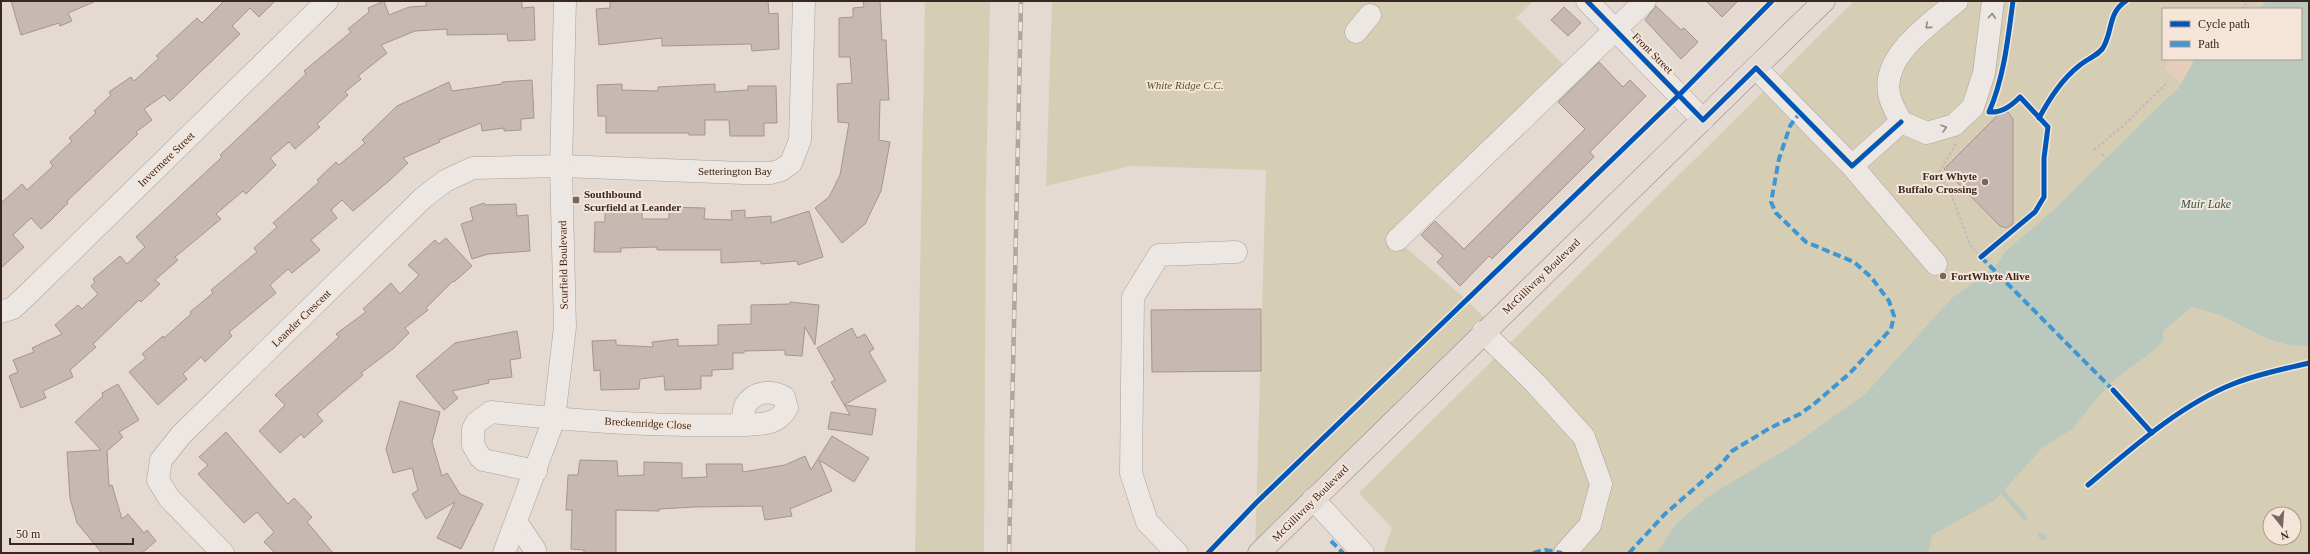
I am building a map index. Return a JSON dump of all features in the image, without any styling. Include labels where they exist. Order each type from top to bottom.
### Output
[{"type":"main road","name":"McGillivray Boulevard","points":[[1259,553],[1483,332],[1824,1]]},
{"type":"street","name":"Invermere Street","points":[[1,312],[13,308],[29,293],[327,1]]},
{"type":"street","name":"Scurfield Boulevard","points":[[504,553],[517,523],[554,419],[565,327],[561,166],[565,1]]},
{"type":"street","name":"Setterington Bay","points":[[561,166],[743,174],[771,174],[781,170],[791,163],[800,140],[804,1]]},
{"type":"street","name":"Front Street","points":[[1587,1],[1703,120]]},
{"type":"street","points":[[1397,240],[1645,1]]},
{"type":"street","points":[[1957,1],[1919,34],[1893,62],[1889,76],[1889,94],[1901,122],[1927,133],[1954,125],[1972,107],[1984,73],[1993,1]]},
{"type":"street","points":[[1356,32],[1370,15]]},
{"type":"street","points":[[1756,68],[1852,166],[1936,264]]},
{"type":"street","points":[[1852,166],[1901,122]]},
{"type":"street","name":"Leander Crescent","points":[[223,553],[169,498],[158,480],[161,460],[181,434],[424,198],[445,181],[473,168],[561,166]]},
{"type":"street","points":[[1177,553],[1147,522],[1131,473],[1133,298],[1159,255],[1236,252]]},
{"type":"street","points":[[1483,332],[1535,383],[1584,437],[1601,484],[1590,525],[1565,553]]},
{"type":"street","name":"Breckenridge Close","points":[[536,471],[483,460],[473,445],[472,429],[477,422],[491,412],[554,419],[692,426],[742,425]]},
{"type":"street","points":[[1313,500],[1363,553]]},
{"type":"street","points":[[517,523],[535,550],[535,553]]},
{"type":"path","points":[[2094,150],[2124,125],[2168,82]]},
{"type":"path","points":[[1958,141],[1936,176],[1949,188],[1970,244],[1981,257],[1986,252]]},
{"type":"path","points":[[2102,154],[2122,175]]},
{"type":"green space","points":[[925,1],[990,1],[986,189],[984,553],[915,553]]},
{"type":"green space","name":"White Ridge C.C.","points":[[1052,1],[1533,1],[1516,18],[1571,72],[1397,240],[1467,300],[1491,325],[1255,553],[1266,170],[1131,166],[1046,186]]},
{"type":"green space","name":"FortWhyte Alive","points":[[1854,1],[2309,1],[2309,553],[1383,553],[1392,528],[1359,493]]},
{"type":"sand","points":[[2171,60],[2189,60],[2192,63],[2181,84],[2165,68]]},
{"type":"water","name":"Muir Lake","points":[[2267,1],[2309,1],[2309,346],[2296,346],[2274,341],[2222,316],[2192,307],[2163,331],[2163,341],[2157,348],[2109,384],[2071,430],[2043,447],[1995,500],[1932,535],[1928,553],[1657,553],[1676,524],[1709,496],[1795,444],[1865,394],[1952,298],[1995,267],[2006,251],[2056,208],[2178,89],[2194,60],[2302,60],[2302,8],[2260,8]]},
{"type":"building","points":[[11,1],[96,1],[68,13],[72,21],[60,26],[59,23],[21,35]]},
{"type":"building","points":[[224,1],[275,1],[259,17],[250,8],[232,26],[240,34],[170,101],[164,95],[144,109],[152,120],[136,132],[138,134],[67,201],[68,203],[50,221],[41,229],[31,218],[13,235],[24,247],[1,268],[1,203],[22,184],[27,190],[53,166],[50,162],[72,141],[69,138],[96,113],[94,111],[111,95],[109,92],[131,77],[134,81],[159,58],[156,56],[197,18],[202,23]]},
{"type":"building","points":[[384,1],[389,15],[409,7],[426,6],[426,1],[522,1],[522,8],[534,7],[535,40],[508,41],[507,34],[447,35],[447,29],[415,31],[381,45],[387,53],[358,76],[361,79],[345,92],[348,95],[317,124],[320,127],[295,149],[289,142],[270,158],[276,165],[246,194],[243,191],[216,214],[221,219],[175,257],[178,260],[155,280],[160,284],[141,302],[139,300],[93,344],[96,347],[70,370],[73,377],[43,391],[46,398],[21,408],[9,376],[18,372],[13,360],[34,352],[32,348],[62,334],[55,325],[78,305],[82,309],[98,294],[91,286],[95,282],[93,279],[120,256],[127,264],[145,247],[136,237],[222,157],[220,155],[306,74],[304,71],[351,32],[348,29],[369,12],[368,8]]},
{"type":"building","points":[[610,1],[768,1],[769,14],[778,13],[779,49],[752,51],[751,44],[662,46],[662,38],[599,45],[596,9],[610,8]]},
{"type":"building","points":[[863,1],[880,1],[882,40],[886,40],[889,100],[880,100],[879,140],[890,142],[881,191],[865,224],[842,243],[815,208],[829,197],[840,175],[849,123],[838,122],[837,84],[852,83],[850,57],[839,57],[839,18],[853,17],[853,8],[864,7]]},
{"type":"building","points":[[1706,1],[1738,1],[1722,17]]},
{"type":"building","points":[[1656,6],[1681,30],[1684,28],[1698,42],[1681,59],[1645,20]]},
{"type":"building","points":[[1564,7],[1581,23],[1568,36],[1551,20]]},
{"type":"building","points":[[1599,62],[1623,87],[1630,80],[1646,96],[1590,152],[1594,157],[1492,259],[1489,256],[1460,286],[1437,262],[1443,256],[1421,235],[1435,221],[1464,249],[1585,129],[1558,102]]},
{"type":"building","points":[[532,80],[534,118],[521,119],[521,130],[504,131],[504,128],[482,131],[481,123],[439,140],[440,142],[403,158],[408,163],[353,211],[342,200],[331,210],[337,218],[311,240],[320,250],[292,273],[288,269],[270,285],[276,293],[229,332],[232,336],[205,362],[201,357],[183,374],[187,379],[158,405],[129,372],[146,358],[142,354],[163,336],[164,338],[191,314],[190,312],[213,293],[211,290],[257,252],[254,248],[277,227],[273,223],[319,182],[317,180],[336,162],[339,165],[365,143],[362,140],[397,106],[449,82],[452,91],[502,84],[502,82]]},
{"type":"building","points":[[622,84],[622,90],[658,91],[658,87],[715,84],[715,92],[748,90],[748,86],[776,86],[777,123],[764,123],[764,136],[730,136],[729,120],[705,120],[705,135],[689,135],[689,133],[606,133],[606,116],[598,116],[597,85]]},
{"type":"building","name":"Fort Whyte Buffalo Crossing","points":[[2008,112],[2013,119],[2013,224],[2007,228],[2000,226],[1944,169],[2000,113]]},
{"type":"building","points":[[484,203],[485,205],[516,204],[517,216],[528,215],[530,251],[488,254],[472,259],[461,224],[473,220],[470,208]]},
{"type":"building","points":[[605,205],[642,206],[642,219],[669,219],[669,207],[705,208],[704,219],[732,220],[731,211],[745,210],[745,218],[771,216],[771,223],[809,211],[823,257],[798,265],[797,261],[761,264],[761,261],[721,263],[721,250],[657,250],[657,247],[621,248],[621,252],[594,252],[595,222],[605,222]]},
{"type":"building","points":[[446,238],[472,266],[454,282],[453,281],[426,308],[428,310],[405,328],[409,333],[394,348],[361,373],[363,375],[317,414],[323,421],[304,438],[301,434],[280,453],[259,431],[285,405],[275,395],[339,337],[336,334],[366,312],[363,309],[391,283],[400,294],[419,275],[408,265],[435,240],[439,244]]},
{"type":"building","points":[[790,302],[819,305],[815,345],[805,327],[802,356],[785,355],[785,350],[744,351],[744,353],[733,353],[733,369],[712,370],[712,376],[701,376],[701,389],[665,390],[664,376],[640,379],[639,389],[601,390],[600,370],[594,371],[592,341],[616,340],[616,345],[653,347],[652,342],[678,339],[678,346],[718,345],[718,325],[751,324],[751,305],[790,304]]},
{"type":"building","points":[[1261,309],[1261,371],[1152,372],[1151,310]]},
{"type":"building","points":[[852,328],[857,338],[865,334],[874,349],[869,352],[886,381],[844,405],[831,382],[835,380],[817,348]]},
{"type":"building","points":[[517,331],[521,358],[510,360],[512,377],[488,380],[489,383],[452,391],[458,398],[444,410],[416,376],[455,343]]},
{"type":"building","points":[[118,384],[139,420],[119,432],[123,437],[107,451],[109,486],[112,485],[122,519],[128,514],[144,533],[147,530],[156,541],[142,553],[102,553],[77,523],[70,498],[67,452],[101,450],[75,422],[103,396],[102,393]]},
{"type":"building","points":[[400,401],[440,412],[432,442],[442,476],[447,473],[460,494],[483,504],[461,549],[437,538],[455,502],[426,519],[412,494],[418,490],[412,468],[393,473],[386,449]]},
{"type":"building","points":[[844,405],[876,409],[872,435],[828,429],[831,412],[850,415]]},
{"type":"building","points":[[226,432],[288,504],[294,498],[312,517],[307,522],[333,553],[275,553],[264,542],[274,532],[257,512],[244,523],[198,474],[208,465],[199,457]]},
{"type":"building","points":[[832,436],[869,458],[854,482],[819,460],[832,491],[790,509],[792,516],[765,520],[762,506],[695,507],[659,509],[659,511],[616,510],[616,553],[584,553],[584,550],[571,549],[572,510],[566,510],[568,475],[578,475],[580,460],[617,461],[618,476],[644,475],[644,462],[682,463],[682,478],[707,477],[706,464],[742,464],[743,472],[785,465],[805,456],[811,470]]},
{"type":"waterway","points":[[2002,491],[2025,518]]},
{"type":"waterway","points":[[2040,535],[2044,538]]},
{"type":"railway","points":[[1009,553],[1021,1]]},
{"type":"marked path","points":[[1629,553],[1665,514],[1720,466],[1732,451],[1770,428],[1800,414],[1814,404],[1849,374],[1891,329],[1894,316],[1889,301],[1871,277],[1854,262],[1806,242],[1776,213],[1771,202],[1779,159],[1790,126],[1799,114]]},
{"type":"marked path","points":[[1981,257],[2113,390]]},
{"type":"marked path","points":[[1331,541],[1343,553]]},
{"type":"marked path","points":[[1533,553],[1545,550],[1562,553]]},
{"type":"cycle path","points":[[1587,1],[1703,120],[1756,68],[1852,166],[1901,122]]},
{"type":"cycle path","points":[[1208,553],[1256,503],[1680,94],[1772,1]]},
{"type":"cycle path","points":[[1981,257],[2035,212],[2044,197],[2044,158],[2048,127],[2020,97],[2006,108],[1989,112],[2002,72],[2013,1]]},
{"type":"cycle path","points":[[2039,118],[2052,96],[2068,76],[2102,49],[2107,40],[2116,11],[2126,1]]},
{"type":"cycle path","points":[[2088,485],[2157,429],[2175,416],[2213,393],[2251,377],[2309,363]]},
{"type":"cycle path","points":[[2113,390],[2152,433]]},
{"type":"place","name":"Fort Whyte Buffalo Crossing","points":[[1985,182]]},
{"type":"place","name":"Southbound Scurfield at Leander","points":[[576,200]]},
{"type":"place","name":"FortWhyte Alive","points":[[1943,276]]}]
